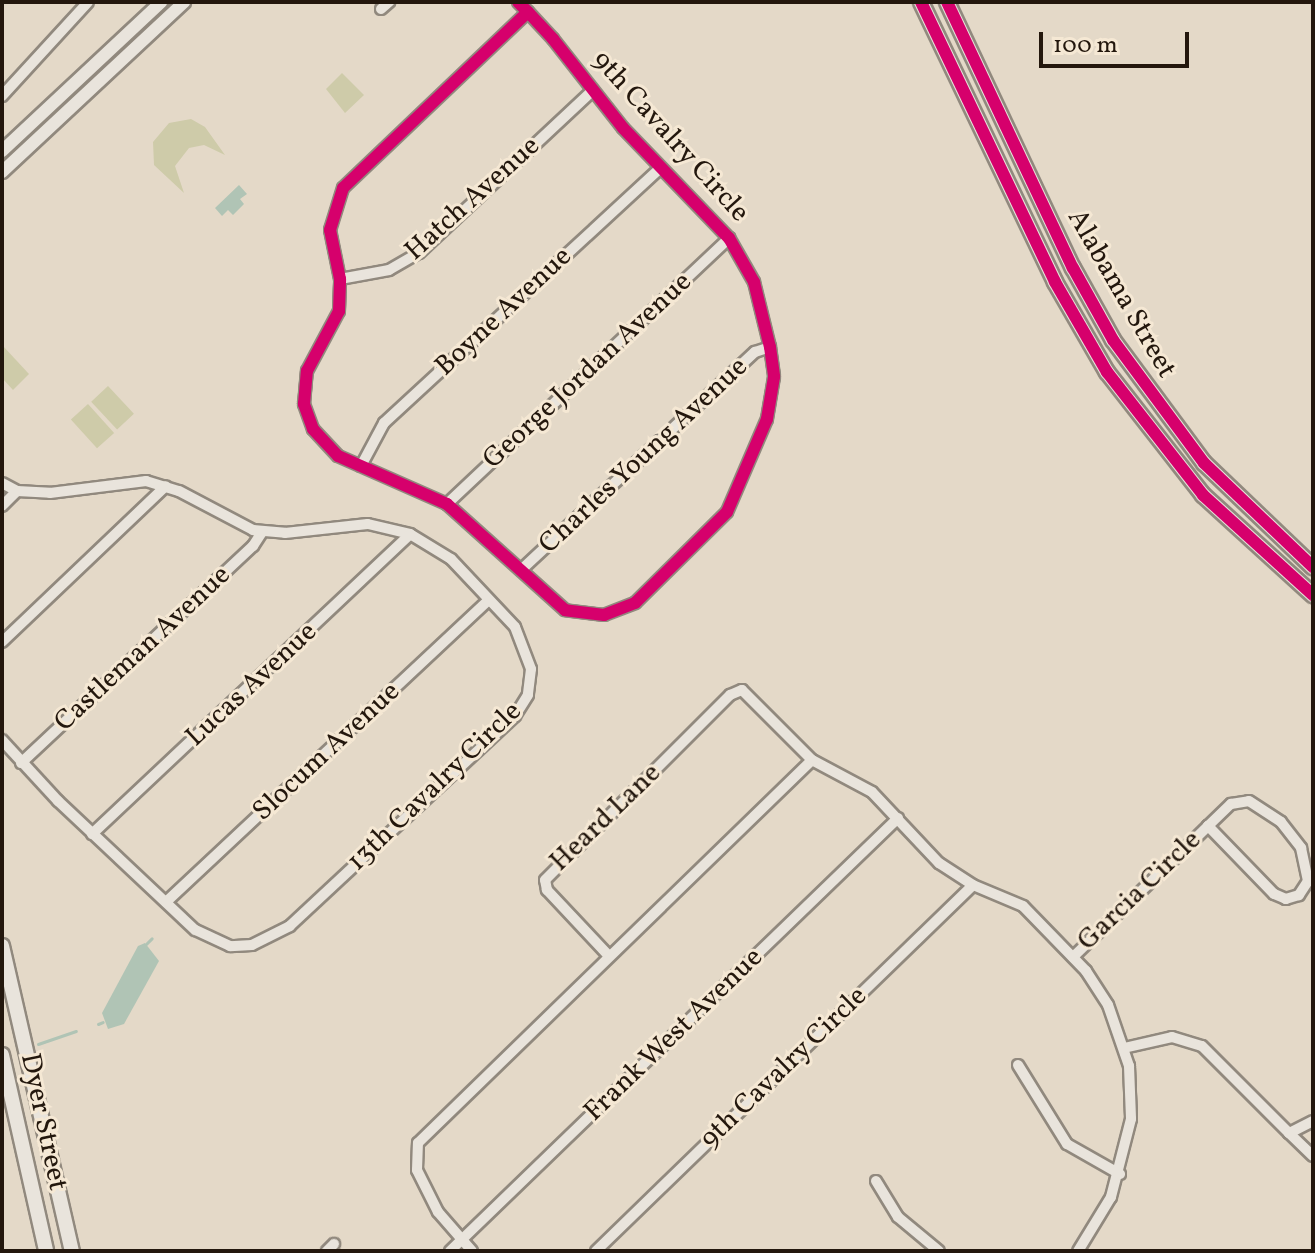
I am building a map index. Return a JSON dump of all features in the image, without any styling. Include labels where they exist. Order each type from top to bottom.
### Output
[{"type":"main road","name":"Alabama Street","points":[[921,2],[1055,282],[1107,372],[1203,495],[1313,595]]},
{"type":"main road","name":"Alabama Street","points":[[947,2],[1073,268],[1120,350],[1204,463],[1313,567]]},
{"type":"main road","name":"Dyer Street","points":[[2,946],[72,1251]]},
{"type":"main road","name":"Dyer Street","points":[[2,1055],[46,1251]]},
{"type":"main road","points":[[39,1222],[64,1215]]},
{"type":"street","points":[[2,96],[88,2]]},
{"type":"street","points":[[2,151],[161,2]]},
{"type":"street","points":[[2,172],[184,2]]},
{"type":"street","name":"9th Cavalry Circle","points":[[518,2],[528,12],[591,92],[729,238],[754,282],[770,347],[774,377],[767,419],[746,477],[709,533],[635,603],[604,615],[565,610],[447,504],[338,456],[320,439],[304,404],[307,371],[339,311],[340,279],[330,230],[343,188],[528,12]]},
{"type":"street","name":"Hatch Avenue","points":[[340,279],[389,270],[419,253],[591,92]]},
{"type":"street","name":"Boyne Avenue","points":[[361,466],[384,423],[660,168]]},
{"type":"street","name":"George Jordan Avenue","points":[[447,504],[729,238]]},
{"type":"street","name":"Charles Young Avenue","points":[[521,570],[755,352],[770,347]]},
{"type":"street","name":"13th Cavalry Circle","points":[[2,483],[17,491],[50,493],[121,480],[166,486],[262,532],[368,524],[410,534],[451,559],[522,638],[530,683],[515,716],[273,938],[252,945],[221,943],[195,930],[92,834],[2,740]]},
{"type":"street","points":[[2,642],[166,486]]},
{"type":"street","points":[[2,506],[17,491]]},
{"type":"street","name":"Castleman Avenue","points":[[21,763],[253,546],[262,532]]},
{"type":"street","name":"Lucas Avenue","points":[[92,834],[410,534]]},
{"type":"street","name":"Slocum Avenue","points":[[166,902],[488,601]]},
{"type":"street","name":"Heard Lane","points":[[609,956],[547,890],[547,874],[730,695],[742,690],[812,760]]},
{"type":"street","points":[[472,1251],[460,1241],[438,1212],[415,1159],[418,1143],[812,760],[872,792],[923,849],[973,885],[1023,906],[1073,957],[1108,1005],[1124,1048],[1132,1109],[1120,1174],[1078,1251]]},
{"type":"street","name":"Garcia Circle","points":[[1073,957],[1208,826],[1231,804],[1255,803],[1292,834],[1305,861],[1307,886],[1292,898],[1278,896],[1208,826]]},
{"type":"street","name":"Frank West Avenue","points":[[450,1251],[898,818]]},
{"type":"street","name":"9th Cavalry Circle","points":[[596,1251],[973,885]]},
{"type":"street","points":[[1124,1048],[1172,1037],[1202,1046],[1313,1156]]},
{"type":"street","points":[[1018,1065],[1067,1144],[1120,1174]]},
{"type":"street","points":[[1289,1133],[1313,1121]]},
{"type":"street","points":[[876,1181],[898,1217],[939,1251]]},
{"type":"shaded area","points":[[342,73],[364,95],[345,113],[326,89]]},
{"type":"shaded area","points":[[191,119],[205,127],[225,155],[204,145],[189,148],[175,166],[184,193],[154,165],[153,142],[169,123]]},
{"type":"shaded area","points":[[239,185],[247,194],[240,199],[244,204],[233,215],[228,210],[222,216],[215,208]]},
{"type":"shaded area","points":[[3,346],[29,374],[13,390],[2,378]]},
{"type":"shaded area","points":[[108,386],[134,414],[117,429],[91,402]]},
{"type":"shaded area","points":[[88,404],[114,433],[97,448],[71,419]]},
{"type":"shaded area","points":[[145,943],[159,961],[124,1024],[108,1029],[102,1013],[138,946]]},
{"type":"waterway","points":[[146,944],[152,938]]},
{"type":"waterway","points":[[98,1024],[103,1022]]},
{"type":"waterway","points":[[38,1044],[76,1031]]},
{"type":"cycle path","points":[[518,2],[528,12],[553,39],[623,128],[729,238],[754,282],[770,347],[774,377],[767,419],[727,512],[635,603],[604,615],[565,610],[447,504],[338,456],[313,429],[304,404],[307,371],[339,311],[340,279],[330,230],[343,188],[528,12]]},
{"type":"cycle path","points":[[921,2],[1055,282],[1107,372],[1203,495],[1313,595]]},
{"type":"cycle path","points":[[947,2],[1073,268],[1113,340],[1204,463],[1313,567]]}]
